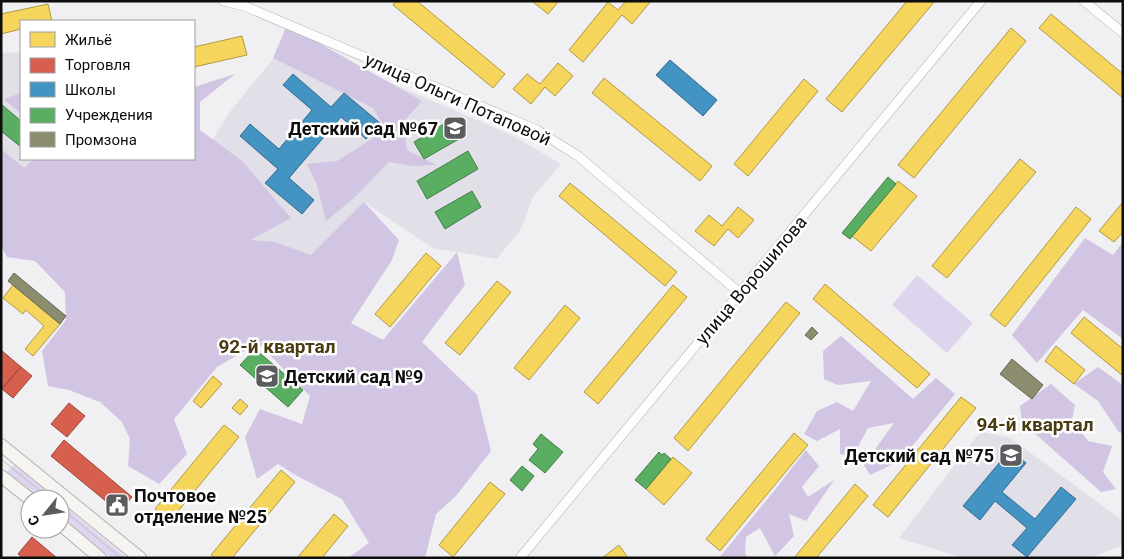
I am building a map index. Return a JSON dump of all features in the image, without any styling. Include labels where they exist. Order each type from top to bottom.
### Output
[{"type":"main road","points":[[1,444],[140,558]]},
{"type":"main road","points":[[1,476],[20,491]]},
{"type":"main road","points":[[70,532],[100,558]]},
{"type":"street","name":"улица Ольги Потаповой","points":[[223,1],[244,6],[536,130],[578,156],[740,292]]},
{"type":"street","name":"улица Ворошилова","points":[[520,558],[981,1]]},
{"type":"street","points":[[1084,1],[1123,33]]},
{"type":"shaded area","points":[[287,25],[422,101],[403,122],[407,150],[436,165],[414,166],[389,162],[354,198],[326,221],[317,185],[307,164],[337,161],[386,130],[373,108],[273,58]]},
{"type":"shaded area","points":[[289,39],[512,135],[561,164],[533,197],[521,229],[497,259],[433,248],[364,202],[312,268],[285,245],[271,260],[186,184],[229,113]]},
{"type":"shaded area","points":[[20,52],[20,160],[70,160],[1,195],[1,53]]},
{"type":"shaded area","points":[[235,74],[200,102],[200,130],[242,161],[291,218],[251,240],[275,242],[311,255],[364,202],[399,240],[392,260],[351,323],[383,340],[457,252],[465,285],[422,342],[477,395],[491,451],[456,496],[436,514],[425,558],[348,558],[369,543],[342,499],[278,464],[257,479],[245,437],[260,409],[302,424],[310,396],[258,343],[217,367],[174,419],[187,454],[159,484],[128,466],[130,439],[122,422],[100,402],[69,390],[48,386],[42,351],[66,320],[65,292],[35,261],[7,257],[1,246],[1,149],[24,168],[33,160],[195,160],[195,87]]},
{"type":"shaded area","points":[[20,93],[20,113],[4,99]]},
{"type":"shaded area","points":[[1085,238],[1113,255],[1123,242],[1123,339],[1083,310],[1037,363],[1012,335]]},
{"type":"shaded area","points":[[917,275],[973,323],[947,353],[892,305]]},
{"type":"shaded area","points":[[841,336],[913,399],[936,378],[955,394],[900,461],[870,475],[864,465],[894,423],[868,428],[853,456],[840,454],[840,429],[817,441],[804,434],[817,411],[837,402],[853,411],[871,381],[838,385],[824,379],[823,351]]},
{"type":"shaded area","points":[[1098,367],[1123,385],[1123,434],[1118,431],[1098,401],[1074,384]]},
{"type":"shaded area","points":[[1051,384],[1075,405],[1072,420],[1088,441],[1112,446],[1103,472],[1116,489],[1101,492],[1022,422],[1020,406]]},
{"type":"shaded area","points":[[980,432],[1009,437],[1123,521],[1123,545],[1090,558],[963,558],[899,538]]},
{"type":"shaded area","points":[[806,450],[819,466],[802,487],[808,497],[834,480],[806,521],[789,514],[794,536],[775,556],[760,528],[746,537],[745,554],[749,558],[719,558],[774,491]]},
{"type":"shaded area","points":[[14,465],[44,489],[27,489],[7,472]]},
{"type":"shaded area","points":[[70,511],[127,558],[111,558],[70,524]]},
{"type":"building: Жильё","points":[[396,1],[417,1],[505,74],[493,88],[393,5]]},
{"type":"building: Жильё","points":[[532,1],[559,1],[548,14]]},
{"type":"building: Жильё","points":[[626,1],[651,1],[632,24],[622,15],[583,62],[569,50],[608,2],[618,10]]},
{"type":"building: Жильё","points":[[907,1],[935,1],[842,112],[826,99]]},
{"type":"building: Жильё","points":[[48,4],[52,20],[20,20],[20,29],[1,34],[1,14]]},
{"type":"building: Жильё","points":[[1051,14],[1123,74],[1123,98],[1039,28]]},
{"type":"building: Жильё","points":[[1011,28],[1026,41],[914,178],[898,165]]},
{"type":"building: Жильё","points":[[242,36],[247,55],[195,67],[195,47]]},
{"type":"building: Жильё","points":[[558,63],[573,76],[555,96],[545,87],[531,104],[513,89],[527,74],[540,84]]},
{"type":"building: Жильё","points":[[604,78],[712,166],[700,181],[592,93]]},
{"type":"building: Жильё","points":[[804,79],[818,91],[748,176],[734,164]]},
{"type":"building: Жильё","points":[[1020,159],[1036,172],[947,278],[932,266]]},
{"type":"building: Жильё","points":[[898,181],[917,196],[871,251],[852,236]]},
{"type":"building: Жильё","points":[[570,183],[677,272],[665,286],[559,196]]},
{"type":"building: Жильё","points":[[1123,202],[1123,232],[1114,242],[1099,231]]},
{"type":"building: Жильё","points":[[738,207],[754,220],[738,238],[728,229],[714,246],[695,231],[709,215],[722,226]]},
{"type":"building: Жильё","points":[[1076,207],[1091,219],[1005,327],[990,315]]},
{"type":"building: Жильё","points":[[426,253],[441,266],[390,327],[375,314]]},
{"type":"building: Жильё","points":[[497,281],[511,292],[460,355],[445,343]]},
{"type":"building: Жильё","points":[[825,284],[930,374],[917,388],[813,299]]},
{"type":"building: Жильё","points":[[13,285],[60,324],[33,356],[25,349],[44,326],[26,310],[23,314],[3,298]]},
{"type":"building: Жильё","points":[[673,285],[687,297],[598,404],[584,392]]},
{"type":"building: Жильё","points":[[786,302],[800,313],[688,451],[674,438]]},
{"type":"building: Жильё","points":[[565,305],[580,318],[529,380],[514,368]]},
{"type":"building: Жильё","points":[[1084,317],[1123,349],[1123,376],[1071,333]]},
{"type":"building: Жильё","points":[[1056,346],[1085,370],[1074,384],[1045,361]]},
{"type":"building: Жильё","points":[[213,376],[222,384],[201,408],[193,401]]},
{"type":"building: Жильё","points":[[961,397],[976,408],[888,517],[873,505]]},
{"type":"building: Жильё","points":[[240,399],[248,406],[240,415],[232,408]]},
{"type":"building: Жильё","points":[[224,425],[239,437],[170,521],[155,509]]},
{"type":"building: Жильё","points":[[794,433],[808,445],[720,551],[706,539]]},
{"type":"building: Жильё","points":[[673,457],[692,473],[664,505],[646,489]]},
{"type":"building: Жильё","points":[[281,470],[295,482],[232,558],[215,558],[211,555]]},
{"type":"building: Жильё","points":[[490,482],[505,494],[453,557],[439,545]]},
{"type":"building: Жильё","points":[[855,484],[868,496],[816,558],[794,558]]},
{"type":"building: Жильё","points":[[334,514],[348,526],[322,558],[297,558]]},
{"type":"building: Жильё","points":[[619,545],[628,558],[602,558]]},
{"type":"building: Торговля","points":[[1,350],[21,367],[1,389]]},
{"type":"building: Торговля","points":[[21,367],[32,376],[13,398],[2,389]]},
{"type":"building: Торговля","points":[[69,403],[85,416],[67,437],[51,424]]},
{"type":"building: Торговля","points":[[64,440],[132,497],[119,512],[51,456]]},
{"type":"building: Торговля","points":[[30,539],[34,539],[57,558],[23,558],[18,554]]},
{"type":"building: Школы","points":[[670,60],[717,100],[703,116],[656,75]]},
{"type":"building: Школы","points":[[293,74],[331,107],[344,93],[380,123],[366,139],[341,117],[289,178],[314,200],[302,214],[265,183],[278,169],[240,136],[250,124],[279,149],[312,110],[283,85]]},
{"type":"building: Школы","points":[[1010,450],[1026,463],[1002,492],[1035,519],[1061,487],[1076,499],[1027,557],[1012,545],[1027,528],[995,501],[980,520],[963,506]]},
{"type":"building: Учреждения","points":[[1,104],[20,120],[20,146],[1,131]]},
{"type":"building: Учреждения","points":[[449,121],[459,139],[424,159],[414,142]]},
{"type":"building: Учреждения","points":[[468,151],[478,169],[427,199],[417,181]]},
{"type":"building: Учреждения","points":[[888,177],[896,184],[850,239],[842,233]]},
{"type":"building: Учреждения","points":[[472,191],[481,207],[445,229],[435,212]]},
{"type":"building: Учреждения","points":[[255,349],[303,390],[288,407],[240,365]]},
{"type":"building: Учреждения","points":[[541,434],[563,452],[545,473],[529,460],[538,449],[533,444]]},
{"type":"building: Учреждения","points":[[659,452],[662,455],[664,453],[671,459],[646,489],[635,480]]},
{"type":"building: Учреждения","points":[[522,466],[534,476],[522,491],[510,480]]},
{"type":"building: Промзона","points":[[14,273],[66,316],[60,324],[8,281]]},
{"type":"building: Промзона","points":[[812,327],[818,333],[811,340],[805,335]]},
{"type":"building: Промзона","points":[[1012,359],[1043,385],[1032,399],[1000,374]]},
{"type":"tram line","points":[[1,459],[38,489]]},
{"type":"tram line","points":[[70,515],[121,558]]},
{"type":"place","name":"Детский сад №67","points":[[455,128]]},
{"type":"place","name":"Детский сад №9","points":[[267,376]]},
{"type":"place","name":"Детский сад №75","points":[[1011,455]]},
{"type":"place","name":"Почтовое отделение №25","points":[[117,505]]},
{"type":"district","name":"92-й квартал","points":[[277,346]]},
{"type":"district","name":"94-й квартал","points":[[1035,424]]}]
